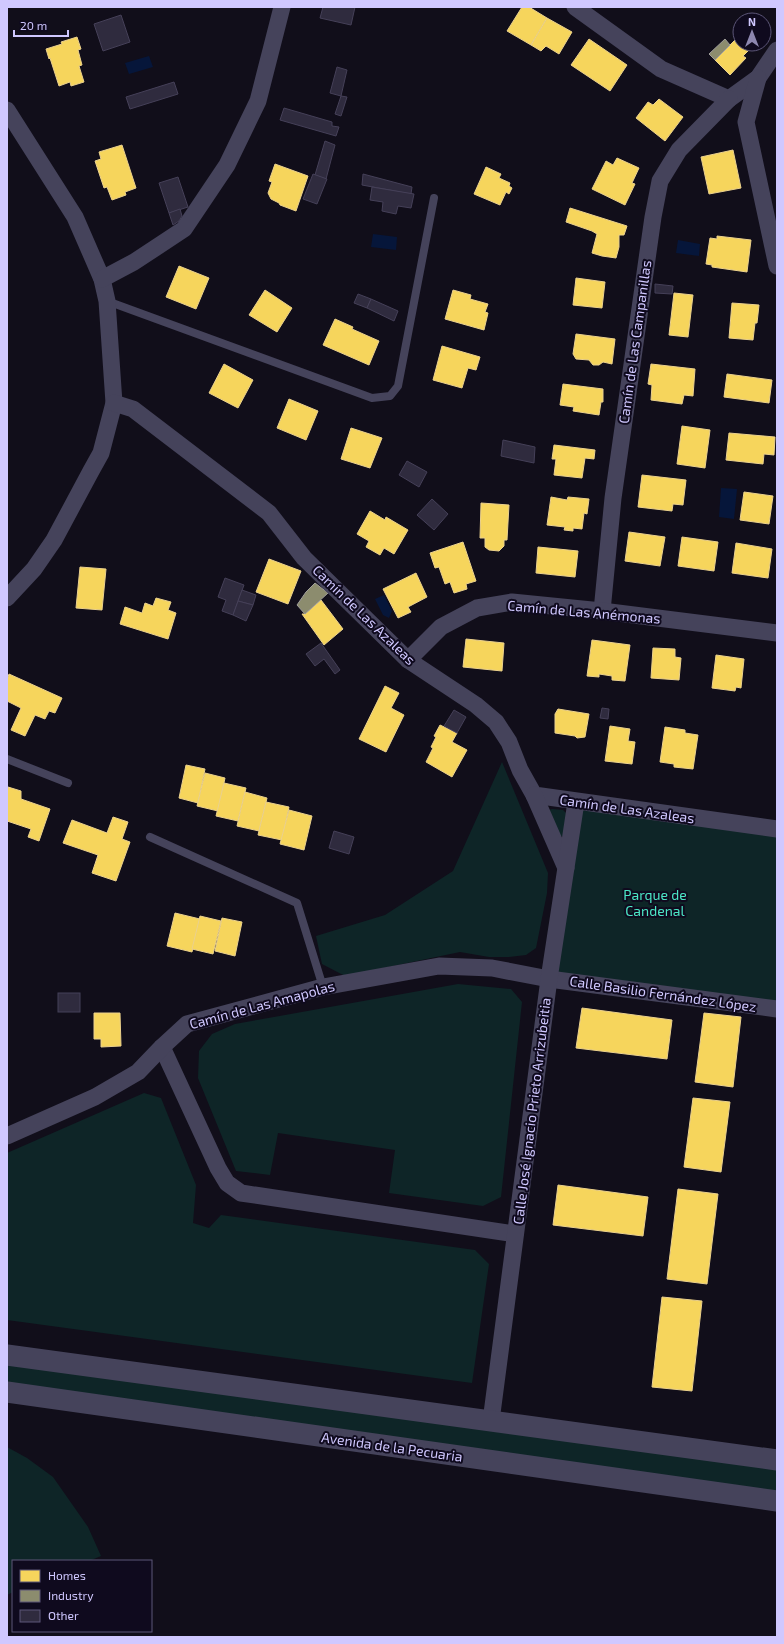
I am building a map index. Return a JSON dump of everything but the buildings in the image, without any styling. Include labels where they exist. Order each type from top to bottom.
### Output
[{"type":"street","points":[[102,279],[134,262],[184,229],[227,165],[258,101],[282,7]]},
{"type":"street","points":[[575,7],[661,69],[729,99]]},
{"type":"street","points":[[777,50],[758,78],[746,122],[777,266]]},
{"type":"street","name":"Camín de Las Campanillas","points":[[602,611],[613,498],[652,217],[660,181],[679,150],[729,99],[758,78]]},
{"type":"street","points":[[7,110],[75,217],[102,279],[107,301],[114,403],[101,453],[54,540],[34,569],[7,598]]},
{"type":"street","name":"Camín de Las Azaleas","points":[[114,403],[133,409],[269,513],[304,558],[408,660],[476,706],[496,722],[509,742],[520,770],[534,796],[777,829]]},
{"type":"street","name":"Camín de Las Anémonas","points":[[408,660],[441,627],[477,608],[512,602],[602,611],[777,633]]},
{"type":"street","points":[[534,796],[566,868]]},
{"type":"street","name":"Calle José Ignacio Prieto Arrizubeitia","points":[[491,1421],[549,979],[576,802]]},
{"type":"street","name":"Camín de Las Amapolas","points":[[7,1136],[95,1097],[138,1072],[187,1024],[323,987],[439,966],[492,968],[549,979]]},
{"type":"street","name":"Calle Basilio Fernández López","points":[[549,979],[777,1009]]},
{"type":"street","points":[[162,1047],[226,1183],[241,1193],[516,1234]]},
{"type":"street","points":[[7,1355],[777,1460]]},
{"type":"street","name":"Avenida de la Pecuaria","points":[[7,1392],[777,1501]]},
{"type":"lane","points":[[107,301],[372,398],[390,396],[398,386],[434,198]]},
{"type":"lane","points":[[7,759],[68,783]]},
{"type":"lane","points":[[150,837],[297,903],[323,987]]},
{"type":"green space","points":[[502,762],[548,873],[547,893],[536,948],[526,955],[509,957],[489,957],[460,952],[345,976],[322,964],[316,936],[385,915],[453,871]]},
{"type":"green space","name":"Parque de Candenal","points":[[576,802],[777,829],[777,1009],[549,979]]},
{"type":"green space","points":[[549,810],[563,810],[567,814],[565,835],[560,837]]},
{"type":"green space","points":[[458,984],[511,989],[522,1002],[501,1197],[483,1206],[389,1193],[395,1150],[278,1133],[270,1175],[236,1171],[198,1078],[199,1051],[212,1034],[235,1024]]},
{"type":"green space","points":[[144,1093],[161,1098],[196,1185],[193,1223],[209,1228],[221,1215],[475,1250],[489,1264],[472,1383],[7,1320],[7,1153]]},
{"type":"green space","points":[[7,1355],[777,1460],[777,1501],[7,1392]]},
{"type":"green space","points":[[7,1447],[27,1458],[53,1477],[88,1527],[101,1556],[91,1560],[12,1560],[12,1592],[7,1595]]},
{"type":"water","points":[[149,56],[153,67],[129,74],[125,63]]},
{"type":"water","points":[[373,234],[397,237],[396,250],[371,247]]},
{"type":"water","points":[[678,240],[700,244],[699,256],[676,253]]},
{"type":"water","points":[[721,488],[737,489],[734,519],[719,517]]},
{"type":"water","points":[[384,595],[392,611],[389,618],[383,615],[375,599]]}]
